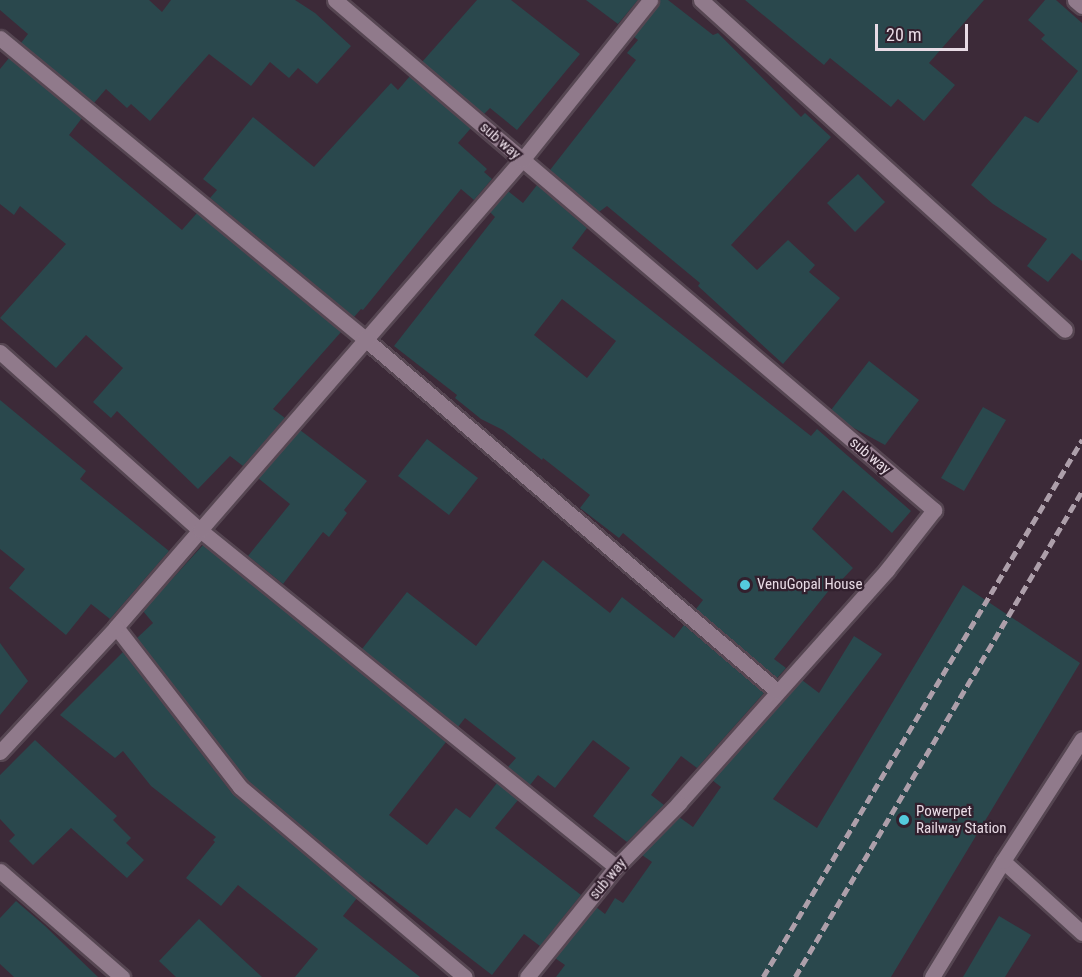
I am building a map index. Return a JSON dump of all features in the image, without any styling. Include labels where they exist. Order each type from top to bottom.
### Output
[{"type":"street","name":"sub way","points":[[335,0],[934,510],[887,570],[777,691],[680,803],[616,867],[527,977]]},
{"type":"street","points":[[0,752],[116,627],[522,160],[650,0]]},
{"type":"street","points":[[701,0],[1065,330]]},
{"type":"street","points":[[1076,0],[1082,6]]},
{"type":"street","points":[[0,38],[365,339],[777,691]]},
{"type":"street","points":[[0,352],[200,530],[616,867]]},
{"type":"street","points":[[116,627],[240,787],[465,977]]},
{"type":"street","points":[[932,977],[1082,739]]},
{"type":"street","points":[[1003,861],[1082,933]]},
{"type":"street","points":[[0,872],[122,977]]},
{"type":"building","points":[[0,0],[149,0],[162,12],[171,0],[295,0],[315,13],[351,46],[317,84],[298,68],[289,78],[270,62],[251,86],[209,54],[150,121],[131,104],[127,108],[106,89],[94,103],[21,43],[28,34],[0,10]]},
{"type":"building","points":[[477,0],[511,0],[580,54],[517,130],[490,108],[484,114],[422,62]]},
{"type":"building","points":[[586,0],[638,0],[618,24]]},
{"type":"building","points":[[660,0],[668,0],[713,35],[718,33],[801,117],[805,113],[831,137],[731,245],[757,270],[788,240],[815,265],[809,272],[840,298],[783,364],[698,286],[700,283],[607,206],[599,212],[550,170],[636,60],[627,53],[638,40],[633,36]]},
{"type":"building","points":[[745,0],[984,0],[929,63],[955,85],[924,121],[898,99],[891,107],[830,58],[824,65]]},
{"type":"building","points":[[1045,0],[1056,0],[1082,23],[1082,261],[1072,253],[1048,282],[1027,266],[1047,239],[993,204],[971,185],[1025,116],[1038,123],[1078,71],[1041,39],[1045,35],[1028,20]]},
{"type":"building","points":[[9,58],[82,118],[69,135],[182,230],[197,213],[341,332],[273,409],[285,418],[243,466],[230,456],[198,489],[117,411],[111,418],[93,402],[123,368],[86,335],[56,368],[0,318],[66,244],[20,206],[14,215],[0,204],[0,69]]},
{"type":"building","points":[[410,76],[471,128],[458,143],[487,169],[484,172],[492,179],[474,200],[461,189],[363,310],[361,309],[354,317],[210,198],[217,190],[203,179],[253,117],[314,167],[391,83],[398,90]]},
{"type":"building","points":[[858,174],[885,202],[855,232],[827,203]]},
{"type":"building","points":[[537,185],[587,228],[572,248],[811,436],[817,429],[911,511],[892,533],[843,490],[812,529],[853,568],[836,586],[834,584],[774,659],[786,668],[777,678],[696,609],[703,600],[623,533],[619,538],[580,508],[590,495],[503,430],[481,419],[455,398],[457,395],[394,346],[495,217],[490,212],[508,191],[523,203]],"holes":[[[562,299],[616,341],[587,378],[534,335]]]},
{"type":"building","points":[[869,361],[919,400],[885,445],[850,426],[831,410]]},
{"type":"building","points":[[0,400],[86,471],[80,479],[169,551],[110,619],[91,604],[66,635],[9,588],[25,569],[0,549]]},
{"type":"building","points":[[983,407],[1006,420],[964,491],[941,478]]},
{"type":"building","points":[[300,430],[367,481],[344,510],[347,513],[329,537],[323,532],[283,584],[248,556],[290,504],[258,478]]},
{"type":"building","points":[[427,439],[478,478],[449,515],[398,476]]},
{"type":"building","points":[[203,545],[446,742],[389,815],[427,845],[456,808],[470,818],[497,783],[518,800],[495,828],[581,895],[540,946],[524,934],[492,975],[370,881],[369,883],[247,780],[137,638],[153,623],[143,611]]},
{"type":"building","points":[[543,560],[610,613],[622,597],[674,638],[684,625],[764,693],[697,768],[681,756],[651,795],[664,805],[627,842],[593,816],[630,768],[593,740],[555,788],[538,775],[530,785],[508,767],[516,758],[465,718],[458,727],[362,649],[407,592],[476,646]]},
{"type":"building","name":"Powerpet Railway Station","points":[[963,585],[1080,663],[891,977],[556,977],[565,965],[555,958],[596,907],[605,914],[615,898],[623,903],[652,862],[642,855],[679,817],[693,827],[721,787],[712,780],[802,680],[819,693],[854,636],[882,654],[773,799],[817,828]]},
{"type":"building","points":[[0,643],[28,681],[0,715]]},
{"type":"building","points":[[123,652],[232,793],[357,898],[343,916],[420,977],[295,977],[318,949],[238,885],[221,906],[186,878],[215,842],[213,840],[216,837],[151,786],[123,751],[115,758],[60,715]]},
{"type":"building","points":[[35,740],[117,816],[113,820],[131,838],[126,843],[144,860],[127,878],[71,828],[33,865],[9,841],[15,835],[0,819],[0,775]]},
{"type":"building","points":[[16,901],[98,977],[14,977],[0,964],[0,918]]},
{"type":"building","points":[[999,916],[1031,935],[1005,977],[963,977]]},
{"type":"building","points":[[199,919],[262,977],[176,977],[159,961]]},
{"type":"railway","points":[[763,977],[1082,440]]},
{"type":"railway","points":[[795,977],[1082,491]]},
{"type":"place","name":"VenuGopal House","points":[[745,585]]},
{"type":"place","name":"Powerpet Railway Station","points":[[904,820]]}]
